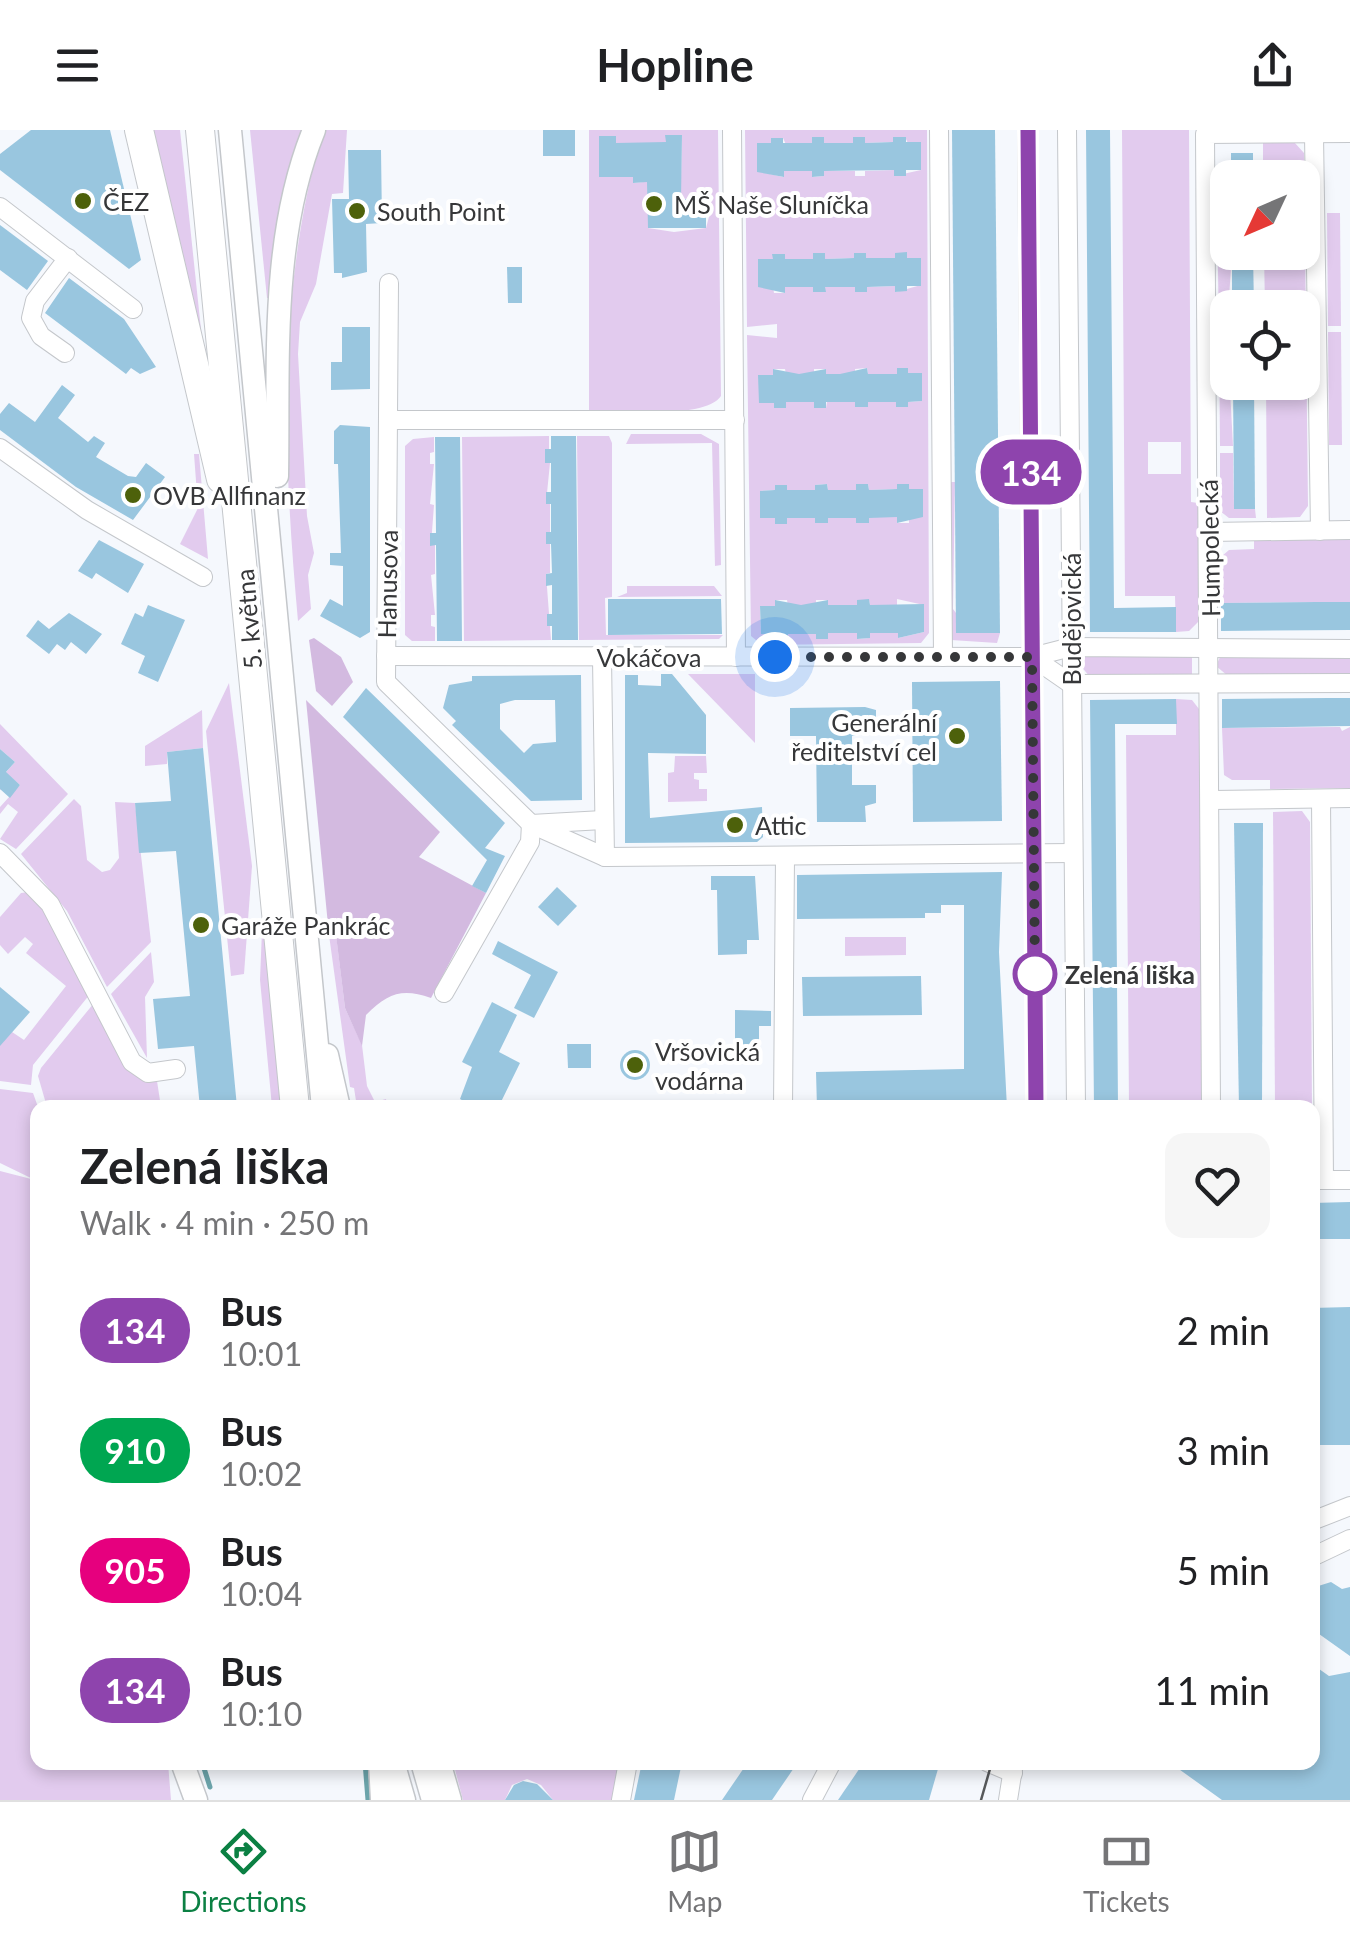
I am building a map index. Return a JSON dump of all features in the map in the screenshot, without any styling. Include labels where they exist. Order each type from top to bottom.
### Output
[{"type":"highway","points":[[139,130],[190,361],[243,560]]},
{"type":"highway","name":"5. května","points":[[200,130],[294,1100]]},
{"type":"main road","name":"5. května","points":[[230,130],[322,1100]]},
{"type":"main road","points":[[275,585],[283,276],[299,175],[314,130]]},
{"type":"main road","points":[[316,1024],[337,1084],[338,1100]]},
{"type":"main road","points":[[185,1770],[196,1800]]},
{"type":"main road","points":[[380,1770],[382,1800]]},
{"type":"main road","points":[[395,1770],[404,1800]]},
{"type":"main road","points":[[427,1770],[443,1796]]},
{"type":"main road","points":[[442,1770],[443,1796]]},
{"type":"street","points":[[732,130],[736,658]]},
{"type":"street","points":[[939,130],[943,657]]},
{"type":"street","name":"Budějovická","points":[[1028,130],[1036,1100]]},
{"type":"street","name":"Budějovická","points":[[1067,130],[1076,1100]]},
{"type":"street","name":"Humpolecká","points":[[1211,1100],[1205,134],[1350,134]]},
{"type":"street","points":[[1314,135],[1320,532]]},
{"type":"street","points":[[0,207],[134,310]]},
{"type":"street","points":[[65,353],[41,336],[31,318],[35,302],[68,258]]},
{"type":"street","name":"Hanusova","points":[[388,284],[386,682],[531,824],[605,857],[1073,853]]},
{"type":"street","points":[[388,420],[735,420]]},
{"type":"street","points":[[0,448],[87,510],[202,577]]},
{"type":"street","points":[[1209,532],[1350,530]]},
{"type":"street","name":"Vokáčova","points":[[386,656],[1032,657],[1071,646],[1350,649]]},
{"type":"street","points":[[1032,657],[1071,684],[1350,683]]},
{"type":"street","points":[[602,658],[605,857]]},
{"type":"street","points":[[1212,800],[1350,798]]},
{"type":"street","points":[[1318,1100],[1320,799]]},
{"type":"street","points":[[444,993],[530,842],[531,824],[603,820]]},
{"type":"street","points":[[0,853],[50,904],[132,1062],[148,1073],[176,1069]]},
{"type":"street","points":[[783,1100],[785,857]]},
{"type":"street","points":[[1320,1180],[1350,1180]]},
{"type":"street","points":[[1320,1517],[1350,1506]]},
{"type":"street","points":[[1320,1553],[1350,1538]]},
{"type":"street","points":[[620,1800],[626,1770]]},
{"type":"street","points":[[812,1800],[828,1770]]},
{"type":"street","points":[[1008,1800],[1014,1770]]},
{"type":"shaded area","points":[[148,130],[180,130],[204,358]]},
{"type":"shaded area","points":[[250,130],[304,130],[272,298],[267,298]]},
{"type":"shaded area","points":[[323,130],[347,130],[343,193],[332,194],[316,284],[300,322],[298,354],[307,516],[314,553],[308,575],[311,609],[298,621],[287,435],[290,313],[308,191]]},
{"type":"shaded area","points":[[589,130],[718,130],[721,396],[712,403],[680,411],[589,410]],"holes":[[[666,135],[682,135],[681,178],[634,183],[634,177],[599,176],[600,136],[615,136],[616,143],[666,143]],[[706,199],[710,213],[706,228],[674,232],[648,228],[648,200]]]},
{"type":"shaded area","points":[[745,130],[927,130],[929,633],[921,643],[762,645],[751,636],[747,335],[777,338],[777,324],[747,327]],"holes":[[[812,137],[824,143],[853,143],[853,137],[865,143],[893,142],[893,137],[905,137],[921,170],[894,176],[894,170],[865,171],[865,176],[855,176],[855,171],[824,171],[824,176],[813,177],[812,171],[798,170],[798,143],[812,143]],[[783,138],[798,171],[784,171],[783,177],[757,171],[757,144]],[[825,253],[825,259],[854,258],[855,253],[866,253],[866,258],[895,258],[895,253],[906,253],[907,258],[921,258],[921,285],[896,292],[895,286],[867,287],[866,292],[855,292],[855,287],[825,287],[825,292],[814,292],[813,287],[785,287],[785,293],[774,293],[773,287],[758,287],[758,260],[773,259],[773,254],[784,254],[785,259],[813,259]],[[867,368],[868,374],[897,374],[897,368],[907,368],[908,373],[922,374],[922,401],[908,402],[907,407],[896,407],[896,402],[868,402],[867,407],[856,407],[855,402],[827,402],[826,408],[815,408],[814,402],[786,402],[785,408],[759,402],[759,375],[773,375],[774,369],[785,369],[786,374],[814,374],[814,369],[826,369],[826,374],[855,374],[855,369]],[[827,484],[828,490],[856,490],[857,484],[868,484],[869,490],[897,489],[897,484],[908,484],[909,489],[923,490],[923,517],[909,517],[909,523],[897,523],[897,517],[869,517],[868,523],[857,523],[856,518],[828,518],[827,523],[816,523],[815,518],[787,518],[775,524],[775,518],[760,518],[760,491],[775,490],[775,485],[786,485],[787,490],[815,490],[815,485]],[[897,599],[924,605],[924,632],[898,638],[898,633],[870,633],[869,638],[858,639],[857,633],[828,633],[828,639],[817,639],[816,634],[788,634],[787,639],[776,640],[775,634],[761,633],[760,606],[775,606],[776,600],[787,600],[788,606],[816,605],[816,600],[827,600],[828,605],[857,605],[858,600],[869,600],[870,605],[897,605]]]},
{"type":"shaded area","points":[[1122,130],[1189,130],[1191,502],[1198,503],[1198,622],[1189,631],[1176,632],[1175,596],[1125,596]],"holes":[[[1148,442],[1181,442],[1181,474],[1148,474]]]},
{"type":"shaded area","points":[[1294,142],[1304,153],[1304,160],[1263,160],[1263,143]]},
{"type":"shaded area","points":[[1327,213],[1340,213],[1341,326],[1328,326]]},
{"type":"shaded area","points":[[1218,270],[1231,270],[1230,290],[1218,290]]},
{"type":"shaded area","points":[[1264,270],[1305,270],[1306,290],[1265,290]]},
{"type":"shaded area","points":[[1328,332],[1341,332],[1342,445],[1329,445]]},
{"type":"shaded area","points":[[1220,400],[1231,400],[1233,446],[1220,446]]},
{"type":"shaded area","points":[[1266,400],[1307,400],[1308,506],[1300,517],[1267,518]]},
{"type":"shaded area","points":[[631,434],[701,434],[719,444],[721,565],[715,566],[712,443],[626,444]]},
{"type":"shaded area","points":[[549,436],[545,463],[550,463],[546,503],[550,504],[550,532],[546,533],[546,544],[550,544],[550,573],[546,574],[551,640],[464,641],[462,437]]},
{"type":"shaded area","points":[[577,436],[609,436],[612,443],[612,597],[605,598],[606,635],[723,635],[719,639],[579,640]]},
{"type":"shaded area","points":[[434,437],[434,452],[430,453],[430,464],[434,464],[430,504],[434,505],[431,545],[435,545],[435,574],[431,575],[435,615],[431,615],[431,626],[435,627],[435,641],[412,641],[405,635],[405,446],[413,439]]},
{"type":"shaded area","points":[[1220,453],[1233,453],[1234,508],[1255,509],[1256,518],[1229,518],[1220,511]]},
{"type":"shaded area","points":[[194,454],[199,454],[208,559],[180,544],[198,508]]},
{"type":"shaded area","points":[[948,482],[955,482],[953,609],[971,633],[1000,633],[997,643],[951,640]]},
{"type":"shaded area","points":[[1254,540],[1350,540],[1350,602],[1221,603],[1222,556],[1229,550],[1254,549]]},
{"type":"shaded area","points":[[627,586],[714,586],[722,596],[617,597],[627,593]]},
{"type":"shaded area","points":[[314,638],[341,657],[353,682],[332,706],[316,691],[309,640]]},
{"type":"shaded area","points":[[1350,652],[1350,675],[1228,676],[1216,666],[1221,655]]},
{"type":"shaded area","points":[[1087,654],[1192,654],[1192,677],[1090,677],[1080,665]]},
{"type":"shaded area","points":[[688,674],[755,674],[755,743]]},
{"type":"shaded area","points":[[229,683],[252,866],[244,974],[231,976],[206,731]]},
{"type":"shaded area","points":[[1176,699],[1192,700],[1199,709],[1203,1100],[1129,1100],[1126,735],[1176,735]]},
{"type":"shaded area","points":[[306,700],[440,832],[419,857],[486,893],[431,998],[403,993],[381,1002],[366,1015],[362,1046],[345,1008],[336,935],[329,935]]},
{"type":"shaded area","points":[[202,710],[203,748],[167,752],[167,764],[145,766],[145,746]]},
{"type":"shaded area","points":[[0,724],[68,794],[16,849],[0,839],[18,812],[8,804],[0,814],[0,807],[20,785],[12,778],[0,790],[0,779],[15,762],[0,749]]},
{"type":"shaded area","points":[[1340,727],[1342,731],[1350,727],[1350,788],[1270,789],[1270,780],[1232,780],[1224,775],[1222,728]]},
{"type":"shaded area","points":[[675,756],[706,756],[707,773],[694,773],[694,779],[699,780],[699,789],[707,789],[707,801],[668,802],[668,773],[674,772]]},
{"type":"shaded area","points":[[74,799],[81,806],[87,860],[102,872],[110,870],[119,858],[115,802],[135,803],[151,942],[107,987],[67,911],[21,854]]},
{"type":"shaded area","points":[[1302,811],[1310,822],[1312,1100],[1275,1100],[1273,812]]},
{"type":"shaded area","points":[[29,892],[53,924],[90,994],[33,1065],[31,1085],[0,1081],[0,1042],[12,1032],[24,1040],[66,986],[26,953],[33,944],[25,937],[8,954],[0,945],[0,917],[21,893]]},
{"type":"shaded area","points":[[265,930],[282,1100],[271,1100],[260,980]]},
{"type":"shaded area","points":[[336,934],[345,1008],[362,1045],[367,1086],[374,1100],[356,1100],[354,1088],[350,1087],[329,935]]},
{"type":"shaded area","points":[[845,937],[906,937],[906,955],[845,956]]},
{"type":"shaded area","points":[[151,952],[154,982],[145,997],[147,1058],[111,994]]},
{"type":"shaded area","points":[[94,1003],[146,1078],[157,1081],[160,1100],[45,1100],[38,1076]]},
{"type":"shaded area","points":[[0,1089],[33,1093],[30,1178],[0,1163]]},
{"type":"shaded area","points":[[0,1171],[30,1179],[30,1770],[169,1770],[171,1800],[0,1800]]},
{"type":"shaded area","points":[[455,1770],[619,1770],[613,1800],[553,1800],[541,1785],[527,1779],[512,1785],[505,1800],[463,1800]]},
{"type":"building","name":"ČEZ","points":[[31,130],[110,130],[141,260],[129,269],[0,170],[0,154]]},
{"type":"building","points":[[543,130],[575,130],[575,156],[543,156]]},
{"type":"building","points":[[952,130],[995,130],[1000,633],[956,633]]},
{"type":"building","points":[[1086,130],[1110,130],[1114,608],[1176,607],[1176,632],[1090,632]]},
{"type":"building","points":[[665,135],[682,135],[681,199],[706,199],[706,228],[648,228],[647,182],[633,183],[633,177],[599,177],[599,136],[616,136],[616,143],[666,142]]},
{"type":"building","points":[[812,137],[824,137],[824,143],[853,143],[853,137],[865,137],[865,143],[893,142],[893,137],[906,137],[906,142],[921,142],[921,170],[906,170],[906,176],[894,176],[894,170],[824,171],[824,176],[812,177],[812,171],[784,171],[784,177],[757,172],[757,143],[783,138],[783,143],[812,143]]},
{"type":"building","name":"South Point","points":[[348,150],[381,150],[382,223],[366,224],[367,272],[342,278],[342,273],[334,273],[332,199],[349,199]]},
{"type":"building","points":[[1231,153],[1253,153],[1253,160],[1231,160]]},
{"type":"building","name":"ČEZ","points":[[0,225],[48,261],[27,290],[0,270]]},
{"type":"building","points":[[907,252],[907,258],[921,258],[921,286],[907,286],[907,291],[895,292],[895,286],[867,287],[867,292],[855,292],[855,287],[825,287],[826,292],[813,292],[813,287],[785,287],[785,293],[758,287],[758,259],[773,259],[772,254],[785,254],[785,259],[813,259],[813,253],[825,253],[825,259],[854,258],[854,253],[866,253],[866,258],[895,258],[895,253]]},
{"type":"building","points":[[507,267],[522,267],[522,303],[508,303]]},
{"type":"building","points":[[1232,270],[1253,270],[1254,290],[1232,290]]},
{"type":"building","points":[[69,278],[124,319],[156,367],[140,374],[131,368],[126,374],[45,313]]},
{"type":"building","points":[[342,327],[370,327],[370,389],[331,390],[331,362],[342,362]]},
{"type":"building","points":[[867,368],[868,374],[897,374],[897,368],[922,373],[922,401],[908,402],[908,407],[896,407],[896,402],[868,402],[868,407],[855,407],[855,402],[826,402],[826,408],[814,408],[814,402],[786,402],[786,408],[759,403],[758,375],[773,375],[773,369],[799,374],[826,369],[826,374],[840,374]]},
{"type":"building","points":[[62,385],[75,395],[58,418],[88,442],[94,436],[105,443],[96,457],[128,476],[136,477],[146,463],[165,477],[133,520],[76,487],[0,430],[0,414],[9,403],[35,422]]},
{"type":"building","points":[[1233,400],[1254,400],[1255,509],[1234,509]]},
{"type":"building","points":[[340,425],[370,427],[370,632],[360,638],[320,616],[330,599],[343,606],[343,566],[330,565],[330,553],[341,553],[338,464],[334,464],[334,431]]},
{"type":"building","points":[[551,436],[576,436],[578,640],[552,640],[552,626],[547,626],[547,614],[552,614],[552,585],[546,586],[546,574],[552,573],[551,544],[546,544],[546,532],[551,532],[551,504],[546,504],[546,492],[551,492],[551,463],[545,463],[545,449],[551,449]]},
{"type":"building","points":[[435,437],[460,437],[462,641],[437,641],[436,545],[430,546],[430,533],[436,533]]},
{"type":"building","points":[[827,484],[828,490],[856,490],[856,484],[868,484],[869,490],[897,489],[897,484],[909,484],[909,489],[923,489],[923,517],[897,523],[897,517],[869,518],[869,523],[856,523],[856,518],[828,518],[828,523],[815,523],[815,518],[787,518],[787,524],[775,524],[775,518],[760,518],[760,491],[775,490],[775,485],[787,485],[787,490],[815,490],[815,485]]},
{"type":"building","points":[[99,540],[144,564],[128,593],[96,573],[92,579],[78,571]]},
{"type":"building","points":[[608,599],[721,599],[722,634],[608,635]]},
{"type":"building","points":[[869,599],[870,605],[924,604],[924,632],[898,638],[898,633],[870,633],[870,638],[857,639],[857,633],[828,633],[828,639],[816,639],[816,634],[788,634],[788,639],[775,640],[775,634],[761,634],[760,606],[775,606],[775,600],[801,605],[828,600],[828,605],[857,605],[857,600]]},
{"type":"building","points":[[1350,602],[1350,630],[1221,631],[1221,603]]},
{"type":"building","points":[[148,605],[185,620],[158,682],[138,673],[145,656],[121,644],[135,613],[143,617]]},
{"type":"building","points":[[69,613],[102,634],[86,654],[71,642],[65,650],[57,644],[49,654],[26,636],[38,620],[49,629]]},
{"type":"building","points":[[661,674],[672,674],[706,715],[706,754],[648,753],[650,818],[762,807],[763,837],[757,842],[625,843],[625,675],[638,675],[638,685],[661,686]]},
{"type":"building","points":[[581,675],[582,800],[531,801],[452,725],[456,721],[443,708],[449,685],[472,681],[472,676]],"holes":[[[555,700],[556,742],[533,744],[524,753],[500,729],[500,704]]]},
{"type":"building","name":"Generální ředitelství cel","points":[[1000,681],[1002,821],[913,822],[912,682]]},
{"type":"building","points":[[366,688],[505,823],[485,848],[505,856],[486,893],[472,886],[487,860],[343,717]]},
{"type":"building","points":[[1350,698],[1350,726],[1222,728],[1222,699]]},
{"type":"building","points":[[1176,699],[1177,724],[1115,724],[1118,1100],[1094,1100],[1090,700]]},
{"type":"building","points":[[790,708],[876,710],[876,733],[852,736],[852,785],[876,785],[876,803],[865,806],[866,822],[817,822],[816,736],[790,736]]},
{"type":"building","name":"Garáže Pankrác","points":[[203,748],[236,1100],[199,1100],[194,1046],[158,1049],[153,999],[190,996],[176,851],[139,853],[135,803],[171,801],[167,752]]},
{"type":"building","points":[[0,749],[15,762],[6,772],[20,785],[10,798],[0,789]]},
{"type":"building","points":[[1234,823],[1263,823],[1262,1100],[1239,1100]]},
{"type":"building","points":[[1002,872],[999,952],[1007,1100],[817,1100],[816,1072],[964,1069],[964,905],[941,905],[941,913],[925,913],[925,918],[797,919],[797,875]]},
{"type":"building","points":[[711,876],[755,876],[759,940],[747,940],[747,954],[718,955],[717,890],[711,890]]},
{"type":"building","points":[[557,887],[577,906],[558,926],[538,907]]},
{"type":"building","points":[[498,941],[558,972],[534,1018],[514,1008],[531,975],[492,954]]},
{"type":"building","points":[[921,976],[922,1015],[803,1016],[802,977]]},
{"type":"building","points":[[0,987],[30,1012],[0,1046]]},
{"type":"building","points":[[492,1002],[517,1015],[499,1052],[520,1063],[502,1100],[460,1099],[472,1067],[462,1062]]},
{"type":"building","points":[[735,1010],[771,1011],[771,1026],[759,1026],[759,1047],[735,1047]]},
{"type":"building","points":[[567,1044],[591,1044],[591,1068],[568,1068]]},
{"type":"building","name":"Vršovická vodárna","points":[[635,1050],[646,1054],[650,1065],[646,1076],[635,1080],[624,1076],[620,1065],[624,1054]]},
{"type":"building","points":[[1350,1202],[1350,1239],[1320,1239],[1320,1203]]},
{"type":"building","points":[[1350,1307],[1350,1445],[1320,1445],[1320,1308]]},
{"type":"building","points":[[1331,1582],[1342,1589],[1350,1587],[1350,1656],[1320,1635],[1320,1585]]},
{"type":"building","points":[[1320,1670],[1329,1676],[1350,1672],[1350,1800],[1222,1800],[1180,1770],[1320,1770]]},
{"type":"building","points":[[640,1770],[680,1770],[674,1800],[634,1800]]},
{"type":"building","points":[[743,1770],[793,1770],[772,1800],[722,1800]]},
{"type":"building","points":[[859,1770],[938,1770],[929,1800],[838,1800]]},
{"type":"building","points":[[523,1781],[537,1784],[553,1800],[505,1800],[514,1785]]},
{"type":"waterway","points":[[205,1770],[210,1787]]},
{"type":"waterway","points":[[366,1770],[368,1800]]},
{"type":"tram line","points":[[981,1800],[990,1770]]},
{"type":"bus line","name":"134","points":[[1028,130],[1036,1100]]},
{"type":"place","name":"ČEZ","points":[[83,201]]},
{"type":"place","name":"MŠ Naše Sluníčka","points":[[654,204]]},
{"type":"place","name":"South Point","points":[[357,211]]},
{"type":"place","name":"OVB Allfinanz","points":[[133,495]]},
{"type":"place","name":"Generální ředitelství cel","points":[[957,736]]},
{"type":"place","name":"Attic","points":[[735,825]]},
{"type":"place","name":"Garáže Pankrác","points":[[201,925]]},
{"type":"place","name":"Zelená liška","points":[[1035,974]]},
{"type":"place","name":"Vršovická vodárna","points":[[635,1065]]},
{"type":"route","points":[[775,657],[1032,657],[1035,974]]}]
